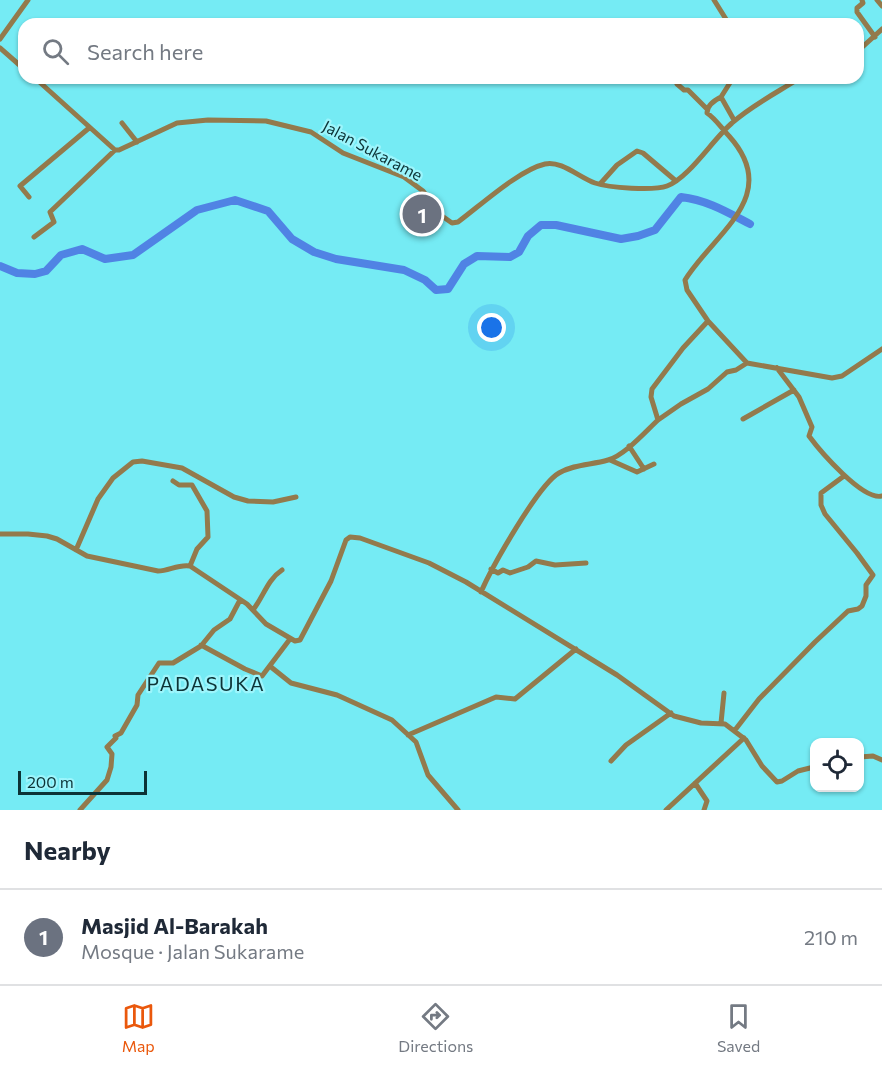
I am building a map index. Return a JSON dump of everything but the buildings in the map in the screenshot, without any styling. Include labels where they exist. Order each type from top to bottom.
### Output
[{"type":"street","points":[[0,39],[28,0]]},
{"type":"street","points":[[714,0],[725,18]]},
{"type":"street","points":[[861,18],[856,9],[863,2],[862,0]]},
{"type":"street","points":[[877,0],[882,6]]},
{"type":"street","points":[[864,22],[875,37]]},
{"type":"street","points":[[864,46],[882,30]]},
{"type":"street","points":[[0,48],[18,64]]},
{"type":"street","points":[[0,59],[6,54]]},
{"type":"street","points":[[34,237],[55,221],[50,212],[115,150],[41,84]]},
{"type":"street","points":[[677,84],[684,90],[688,90],[707,109],[707,113],[738,146],[745,159],[749,178],[747,198],[739,214],[685,280],[685,285],[708,321],[747,363]]},
{"type":"street","points":[[707,109],[721,97],[729,84]]},
{"type":"street","points":[[600,184],[617,165],[637,151],[643,153],[676,181],[734,120],[791,84]]},
{"type":"street","points":[[721,97],[734,120]]},
{"type":"street","name":"Jalan Sukarame","points":[[115,150],[177,123],[208,120],[266,121],[311,132],[343,153],[404,177],[423,191],[442,216],[452,223],[459,222],[518,177],[543,164],[555,163],[600,184],[634,188],[664,187],[676,181]]},
{"type":"street","points":[[122,123],[137,142]]},
{"type":"street","points":[[29,197],[20,186],[89,128]]},
{"type":"street","points":[[658,420],[651,397],[652,389],[683,348],[708,321]]},
{"type":"street","points":[[481,592],[491,569],[542,490],[554,476],[573,467],[610,460],[658,420],[708,389],[726,373],[747,363],[832,378],[882,349]]},
{"type":"street","points":[[777,368],[802,402],[812,428],[809,436],[824,456],[844,476],[873,497],[882,496]]},
{"type":"street","points":[[743,419],[794,390]]},
{"type":"street","points":[[629,446],[644,469]]},
{"type":"street","points":[[610,460],[637,472],[654,464]]},
{"type":"street","points":[[76,550],[98,499],[113,478],[133,462],[141,461],[182,468],[234,497],[248,501],[273,502],[297,497]]},
{"type":"street","points":[[735,730],[759,699],[814,642],[848,611],[859,609],[863,605],[866,585],[873,575],[825,514],[821,505],[821,493],[844,476]]},
{"type":"street","points":[[173,481],[179,485],[192,484],[207,512],[208,537],[196,549],[190,566]]},
{"type":"street","points":[[0,534],[46,536],[57,539],[87,556],[158,571],[166,571],[182,565],[190,566],[240,600],[266,624],[290,639],[298,641],[331,580],[344,545],[350,537],[369,541],[429,562],[576,649],[671,713],[701,723],[721,723],[735,730],[744,738],[762,766],[777,782],[798,771],[810,768]]},
{"type":"street","points":[[491,569],[498,573],[503,570],[510,573],[528,567],[536,561],[555,565],[586,563]]},
{"type":"street","points":[[253,610],[263,596],[268,583],[282,570]]},
{"type":"street","points":[[80,810],[107,780],[112,754],[107,747],[115,737],[122,733],[137,705],[138,695],[159,663],[173,663],[201,645],[214,630],[230,619],[240,600]]},
{"type":"street","points":[[201,645],[258,676],[263,676],[290,639]]},
{"type":"street","points":[[408,735],[496,697],[515,699],[576,649]]},
{"type":"street","points":[[271,667],[291,683],[334,694],[390,719],[418,745],[428,776],[458,810]]},
{"type":"street","points":[[721,723],[724,693]]},
{"type":"street","points":[[611,760],[626,745],[671,713]]},
{"type":"street","points":[[666,810],[744,738]]},
{"type":"street","points":[[864,757],[873,756],[882,760]]},
{"type":"street","points":[[695,783],[707,801],[704,810]]},
{"type":"waterway","points":[[0,266],[17,273],[35,274],[46,271],[61,255],[82,249],[105,259],[133,255],[197,210],[235,200],[268,211],[292,239],[314,252],[336,259],[404,270],[425,280],[436,290],[448,289],[464,264],[477,256],[510,257],[519,252],[528,236],[541,225],[556,225],[621,239],[638,236],[655,230],[681,197],[708,204],[750,224]]},
{"type":"place","name":"Masjid Al-Barakah","points":[[422,214]]},
{"type":"district","name":"PADASUKA","points":[[206,683]]}]
